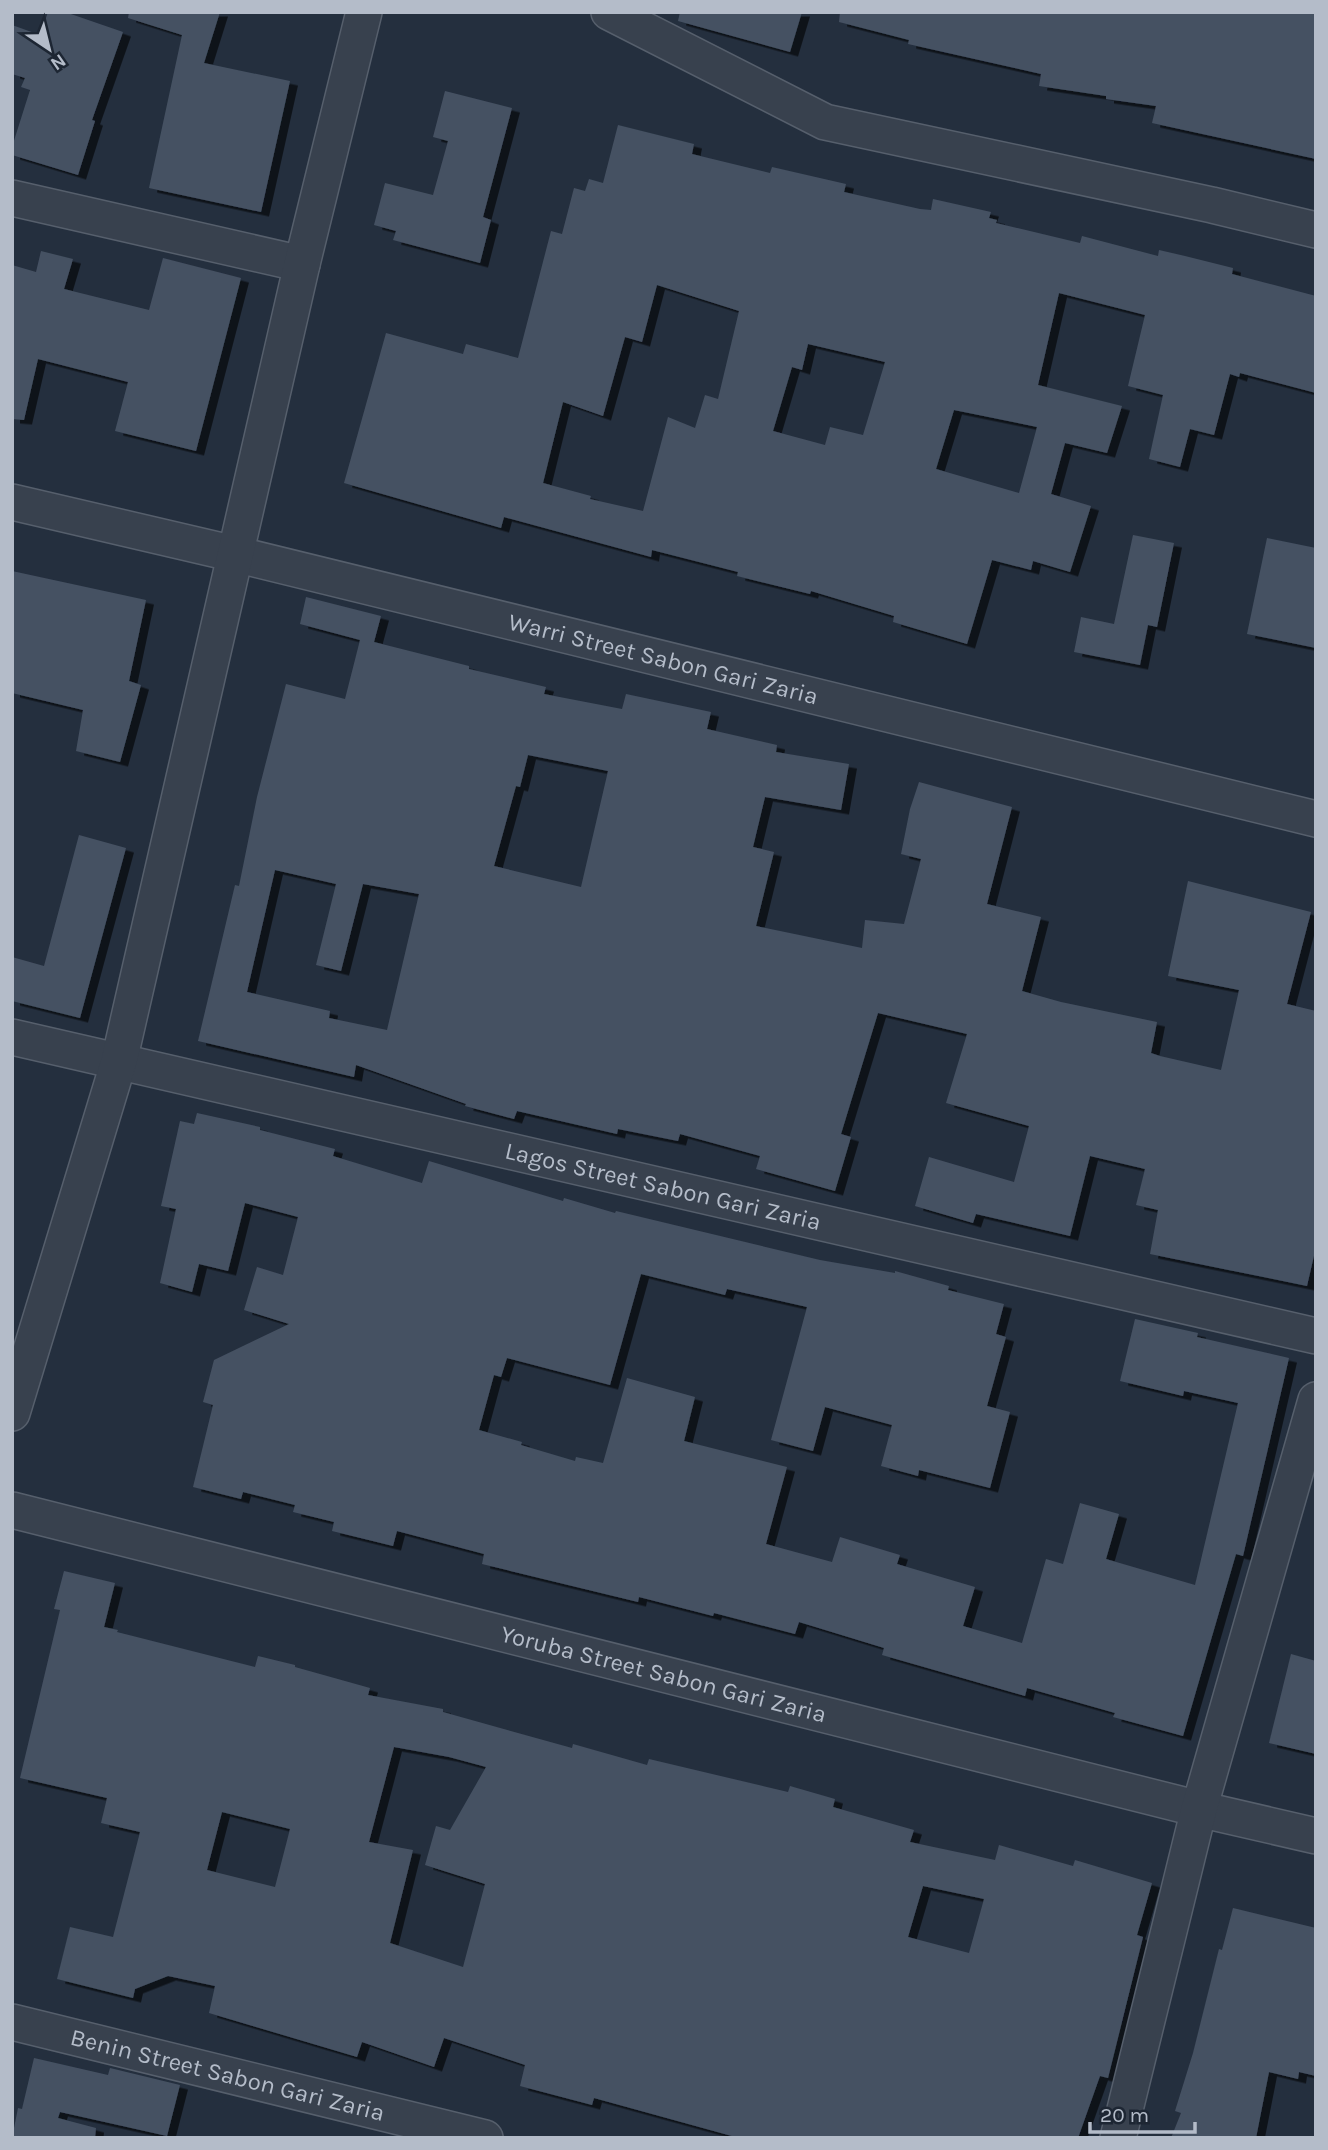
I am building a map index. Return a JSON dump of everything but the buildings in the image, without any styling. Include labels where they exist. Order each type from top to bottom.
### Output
[{"type":"street","points":[[12,1413],[119,1061],[302,264],[364,12]]},
{"type":"street","points":[[609,12],[825,122],[1316,230]]},
{"type":"street","points":[[12,198],[302,264]]},
{"type":"street","name":"Warri Street Sabon Gari Zaria","points":[[12,502],[235,554],[1316,819]]},
{"type":"street","name":"Lagos Street Sabon Gari Zaria","points":[[12,1037],[1316,1336]]},
{"type":"street","points":[[1118,2138],[1199,1809],[1316,1400]]},
{"type":"street","name":"Yoruba Street Sabon Gari Zaria","points":[[12,1510],[1199,1809],[1316,1836]]},
{"type":"street","name":"Benin Street Sabon Gari Zaria","points":[[12,2022],[485,2138]]}]
